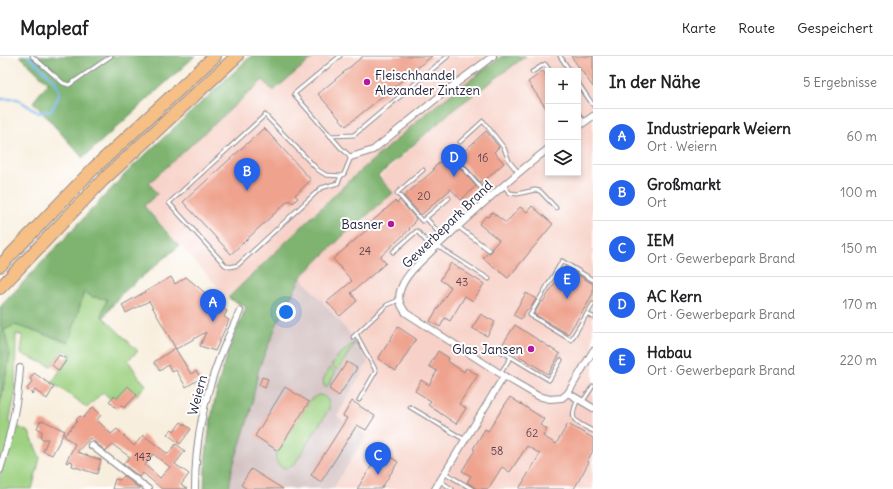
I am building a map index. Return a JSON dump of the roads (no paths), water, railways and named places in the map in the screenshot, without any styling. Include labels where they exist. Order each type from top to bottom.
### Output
[{"type":"highway","points":[[0,266],[93,170],[215,56]]},
{"type":"highway","points":[[0,288],[104,180],[237,56]]},
{"type":"street","points":[[351,157],[373,150],[446,91],[493,56]]},
{"type":"street","points":[[581,124],[593,116]]},
{"type":"street","name":"Gewerbepark Brand","points":[[399,300],[404,281],[410,273],[457,226],[489,197],[545,151]]},
{"type":"street","points":[[399,300],[406,313],[502,375],[538,396],[550,399],[562,398],[568,393],[593,351]]},
{"type":"street","name":"Weiern","points":[[195,489],[195,462],[206,401],[219,360],[240,311]]},
{"type":"street","points":[[0,470],[19,389],[20,368]]},
{"type":"street","points":[[435,489],[502,375]]},
{"type":"street","points":[[568,393],[593,408]]},
{"type":"street","points":[[91,445],[148,489]]},
{"type":"lane","points":[[32,56],[63,83],[69,85],[112,56]]},
{"type":"lane","points":[[340,56],[294,94],[330,136],[351,157],[344,174],[341,176],[338,183],[321,188],[238,265],[230,267],[225,265],[169,203],[265,115],[318,170],[326,175],[341,176]]},
{"type":"lane","points":[[330,136],[354,135],[448,56]]},
{"type":"lane","points":[[560,56],[568,68]]},
{"type":"lane","points":[[532,72],[545,64],[548,68]]},
{"type":"lane","points":[[581,87],[593,105]]},
{"type":"lane","points":[[590,100],[593,97]]},
{"type":"lane","points":[[581,117],[584,122]]},
{"type":"lane","points":[[460,142],[483,121],[504,148],[509,161],[518,172]]},
{"type":"lane","points":[[450,152],[489,197]]},
{"type":"lane","points":[[422,170],[397,193],[422,221],[449,198]]},
{"type":"lane","points":[[503,185],[510,193],[518,194],[535,190],[540,191],[556,208]]},
{"type":"lane","points":[[426,218],[444,239]]},
{"type":"lane","points":[[457,226],[489,250]]},
{"type":"lane","points":[[393,252],[417,231],[435,248],[489,279]]},
{"type":"lane","points":[[593,280],[562,261],[530,315],[571,340],[593,304]]},
{"type":"lane","points":[[353,337],[387,305],[399,300]]},
{"type":"lane","points":[[587,314],[593,317]]},
{"type":"lane","points":[[356,334],[376,371],[359,400]]},
{"type":"lane","points":[[497,349],[549,380],[561,360]]},
{"type":"lane","points":[[502,375],[511,357]]},
{"type":"lane","points":[[593,386],[573,412],[573,417],[576,422],[593,431]]},
{"type":"lane","points":[[410,407],[465,440]]},
{"type":"lane","points":[[445,473],[472,489]]},
{"type":"lane","points":[[440,481],[452,489]]},
{"type":"waterway","points":[[0,99],[17,99],[39,113],[52,110],[60,93],[55,81],[28,56]]},
{"type":"place","name":"Fleischhandel Alexander Zintzen","points":[[367,82]]},
{"type":"place","name":"AC Kern","points":[[454,177]]},
{"type":"place","name":"Großmarkt","points":[[247,191]]},
{"type":"place","name":"Basner","points":[[391,224]]},
{"type":"place","name":"Habau","points":[[567,299]]},
{"type":"place","name":"Industriepark Weiern","points":[[213,322]]},
{"type":"place","name":"Glas Jansen","points":[[531,349]]},
{"type":"place","name":"IEM","points":[[378,475]]}]
